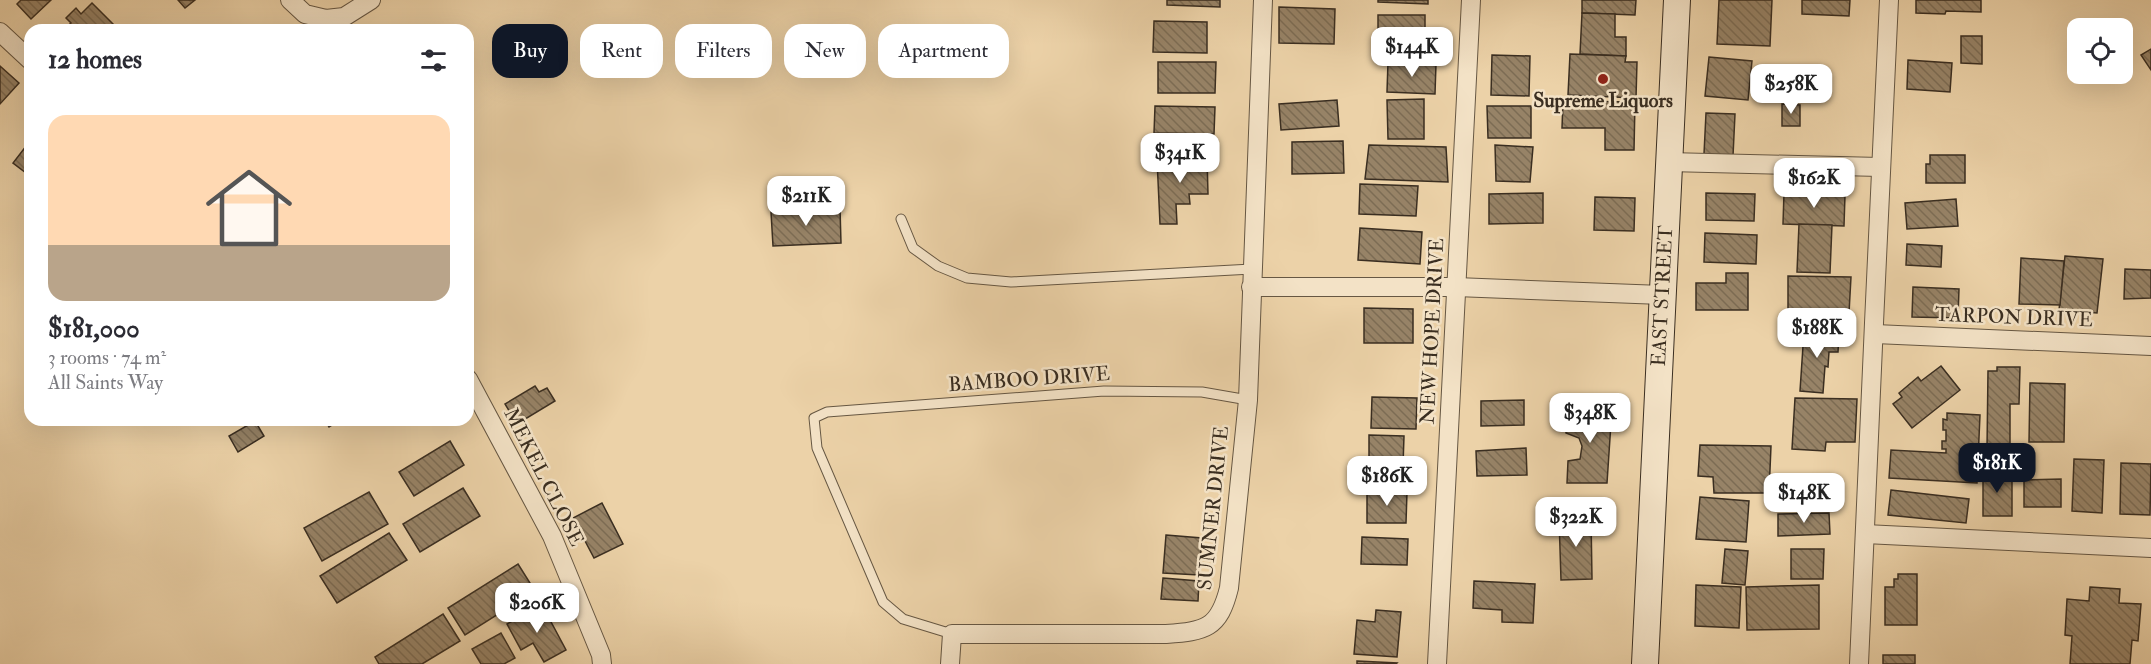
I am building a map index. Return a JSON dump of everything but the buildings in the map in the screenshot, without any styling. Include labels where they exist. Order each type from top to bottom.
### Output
[{"type":"main road","name":"EAST STREET","points":[[1645,664],[1677,0]]},
{"type":"street","points":[[290,0],[305,14],[326,19],[344,17],[371,0]]},
{"type":"street","name":"SUMNER DRIVE","points":[[952,634],[1166,634],[1189,632],[1213,624],[1225,607],[1229,588],[1248,400],[1263,0]]},
{"type":"street","name":"NEW HOPE DRIVE","points":[[1437,664],[1471,0]]},
{"type":"street","points":[[1859,664],[1889,0]]},
{"type":"street","points":[[0,32],[24,54]]},
{"type":"street","points":[[1668,162],[1880,167]]},
{"type":"street","points":[[1252,278],[1662,295]]},
{"type":"street","name":"TARPON DRIVE","points":[[1875,334],[2151,346]]},
{"type":"street","name":"MEKEL CLOSE","points":[[474,390],[552,536],[601,655],[602,664]]},
{"type":"street","points":[[1865,534],[2151,548]]},
{"type":"street","points":[[950,664],[952,634]]},
{"type":"lane","points":[[901,219],[913,248],[938,266],[967,278],[1011,282],[1252,278]]},
{"type":"lane","name":"BAMBOO DRIVE","points":[[814,418],[828,412],[1104,391],[1202,392],[1248,400]]},
{"type":"lane","name":"SUMNER DRIVE","points":[[814,418],[818,448],[883,602],[903,619],[952,634]]},
{"type":"place","name":"Supreme Liquors","points":[[1603,79]]}]
